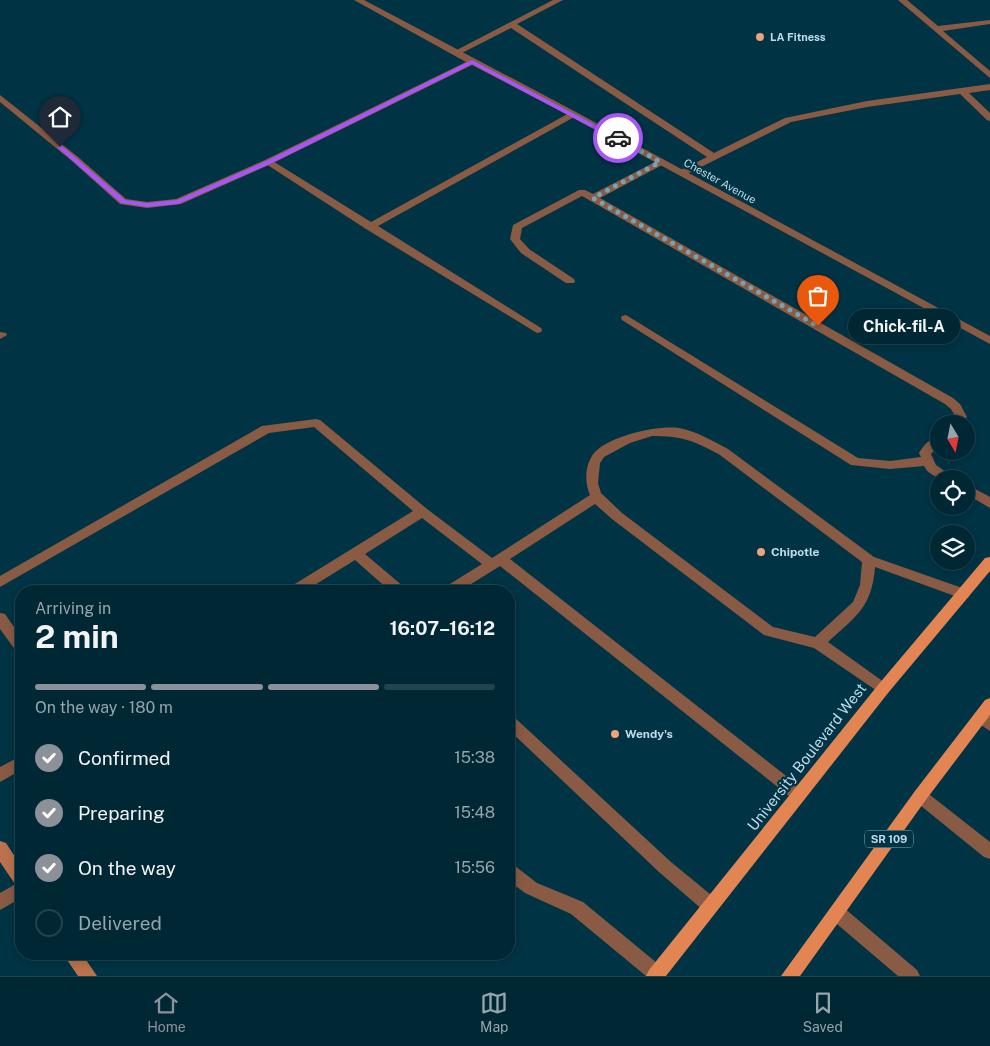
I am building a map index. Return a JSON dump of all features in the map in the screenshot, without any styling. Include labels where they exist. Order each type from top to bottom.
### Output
[{"type":"main road","name":"University Boulevard West","points":[[656,975],[883,689],[990,562]]},
{"type":"main road","name":"SR 109","points":[[790,976],[920,796],[985,721],[990,704]]},
{"type":"street","name":"Chester Avenue","points":[[358,0],[573,114],[990,341]]},
{"type":"street","points":[[455,53],[559,0]]},
{"type":"street","points":[[902,0],[990,75]]},
{"type":"street","points":[[936,29],[990,22]]},
{"type":"street","points":[[511,24],[714,157]]},
{"type":"street","points":[[0,98],[75,159],[123,202],[147,205],[178,202],[268,162],[472,62]]},
{"type":"street","points":[[682,173],[788,120],[867,104],[990,87]]},
{"type":"street","points":[[962,91],[990,118]]},
{"type":"street","points":[[370,227],[573,114]]},
{"type":"street","points":[[268,162],[537,330]]},
{"type":"street","points":[[593,198],[660,162]]},
{"type":"street","points":[[570,281],[525,250],[515,239],[517,227],[582,192],[949,401],[956,407],[960,415]]},
{"type":"street","points":[[626,318],[855,462],[890,464],[927,461]]},
{"type":"street","points":[[0,582],[266,429],[316,423],[422,512],[496,562],[799,795]]},
{"type":"street","points":[[883,689],[818,643],[769,631],[625,521],[597,497],[592,483],[592,473],[594,463],[600,454],[626,440],[663,431],[678,432],[706,442],[724,452],[869,560],[963,594]]},
{"type":"street","points":[[930,448],[925,453],[927,461],[934,470]]},
{"type":"street","points":[[975,494],[990,503]]},
{"type":"street","points":[[460,585],[597,497]]},
{"type":"street","points":[[305,585],[422,512]]},
{"type":"street","points":[[356,554],[391,585]]},
{"type":"street","points":[[818,643],[859,605],[867,585],[869,560]]},
{"type":"street","points":[[0,618],[15,639]]},
{"type":"street","points":[[515,727],[665,867],[710,905]]},
{"type":"street","points":[[0,775],[15,766]]},
{"type":"street","points":[[920,796],[990,852]]},
{"type":"street","points":[[0,848],[15,867]]},
{"type":"street","points":[[515,876],[530,888],[577,908],[656,975]]},
{"type":"street","points":[[0,902],[15,893]]},
{"type":"street","points":[[837,913],[911,976]]},
{"type":"street","points":[[76,960],[88,976]]},
{"type":"way so far","points":[[618,138],[660,162],[593,198],[818,326]]},
{"type":"place","name":"LA Fitness","points":[[760,37]]},
{"type":"place","name":"Chick-fil-A","points":[[818,326]]},
{"type":"place","name":"Chipotle","points":[[761,552]]},
{"type":"place","name":"Wendy's","points":[[615,734]]},
{"type":"route","points":[[60,147],[123,202],[147,205],[178,202],[268,162],[472,62],[618,138]]}]
